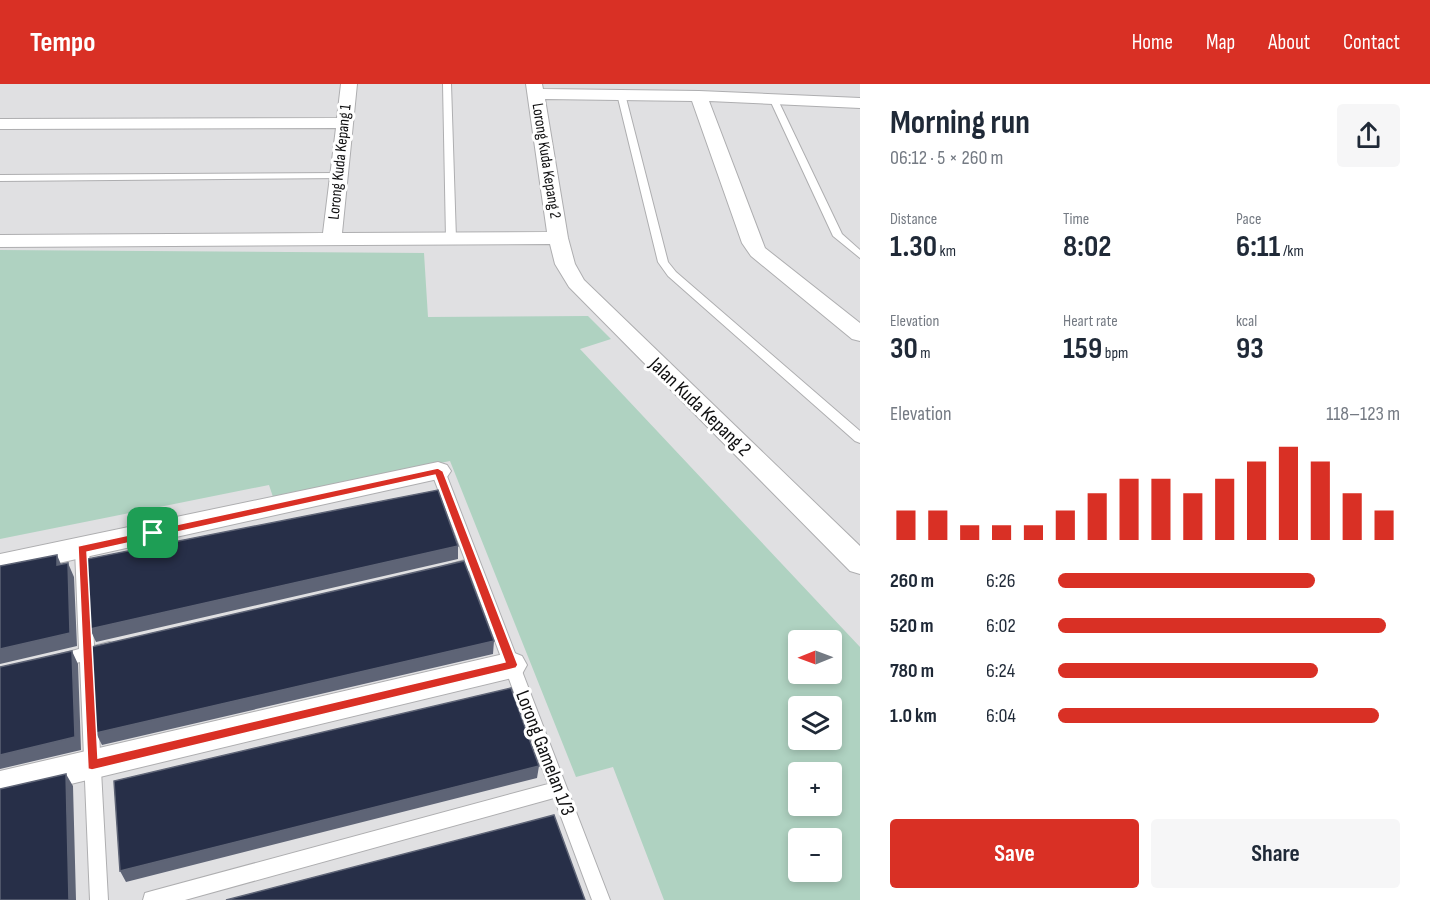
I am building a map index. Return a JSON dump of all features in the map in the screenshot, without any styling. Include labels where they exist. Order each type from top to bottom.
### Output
[{"type":"street","name":"Lorong Kuda Kepang 1","points":[[332,239],[349,84]]},
{"type":"street","points":[[846,84],[858,106]]},
{"type":"street","points":[[535,89],[773,98],[858,106]]},
{"type":"street","name":"Lorong Kuda Kepang 2","points":[[535,89],[558,238]]},
{"type":"street","points":[[699,96],[752,243],[758,252],[860,334]]},
{"type":"street","points":[[0,124],[345,123]]},
{"type":"street","points":[[0,241],[558,238]]},
{"type":"street","name":"Jalan Kuda Kepang 2","points":[[558,238],[565,264],[576,283],[859,560]]},
{"type":"street","points":[[0,565],[438,471]]},
{"type":"street","points":[[0,786],[512,665]]},
{"type":"lane","points":[[447,84],[451,239]]},
{"type":"lane","points":[[621,94],[663,262],[672,274],[860,438]]},
{"type":"lane","points":[[773,98],[838,236],[860,255]]},
{"type":"lane","points":[[0,178],[339,176]]},
{"type":"lane","name":"Lorong Gamelan 1/3","points":[[438,471],[601,900]]},
{"type":"lane","points":[[82,549],[99,900]]},
{"type":"lane","points":[[440,572],[474,564]]},
{"type":"lane","points":[[44,664],[121,646]]},
{"type":"lane","points":[[152,900],[559,789]]},
{"type":"green space","points":[[0,250],[424,253],[428,317],[588,316],[611,339],[580,349],[860,647],[860,900],[664,900],[613,767],[576,777],[450,461],[273,497],[269,485],[0,539]]},
{"type":"building","points":[[438,490],[458,546],[90,629],[87,559]]},
{"type":"building","points":[[57,555],[57,565],[68,563],[70,633],[0,649],[0,566]]},
{"type":"building","points":[[464,561],[494,641],[96,733],[91,647]]},
{"type":"building","points":[[72,651],[75,737],[0,755],[0,667]]},
{"type":"building","points":[[511,688],[539,766],[120,871],[114,781]]},
{"type":"building","points":[[66,774],[69,900],[0,900],[0,789]]},
{"type":"building","points":[[554,815],[585,900],[226,900]]},
{"type":"route","points":[[438,471],[512,665],[92,765],[82,549],[153,533],[438,471]]}]
